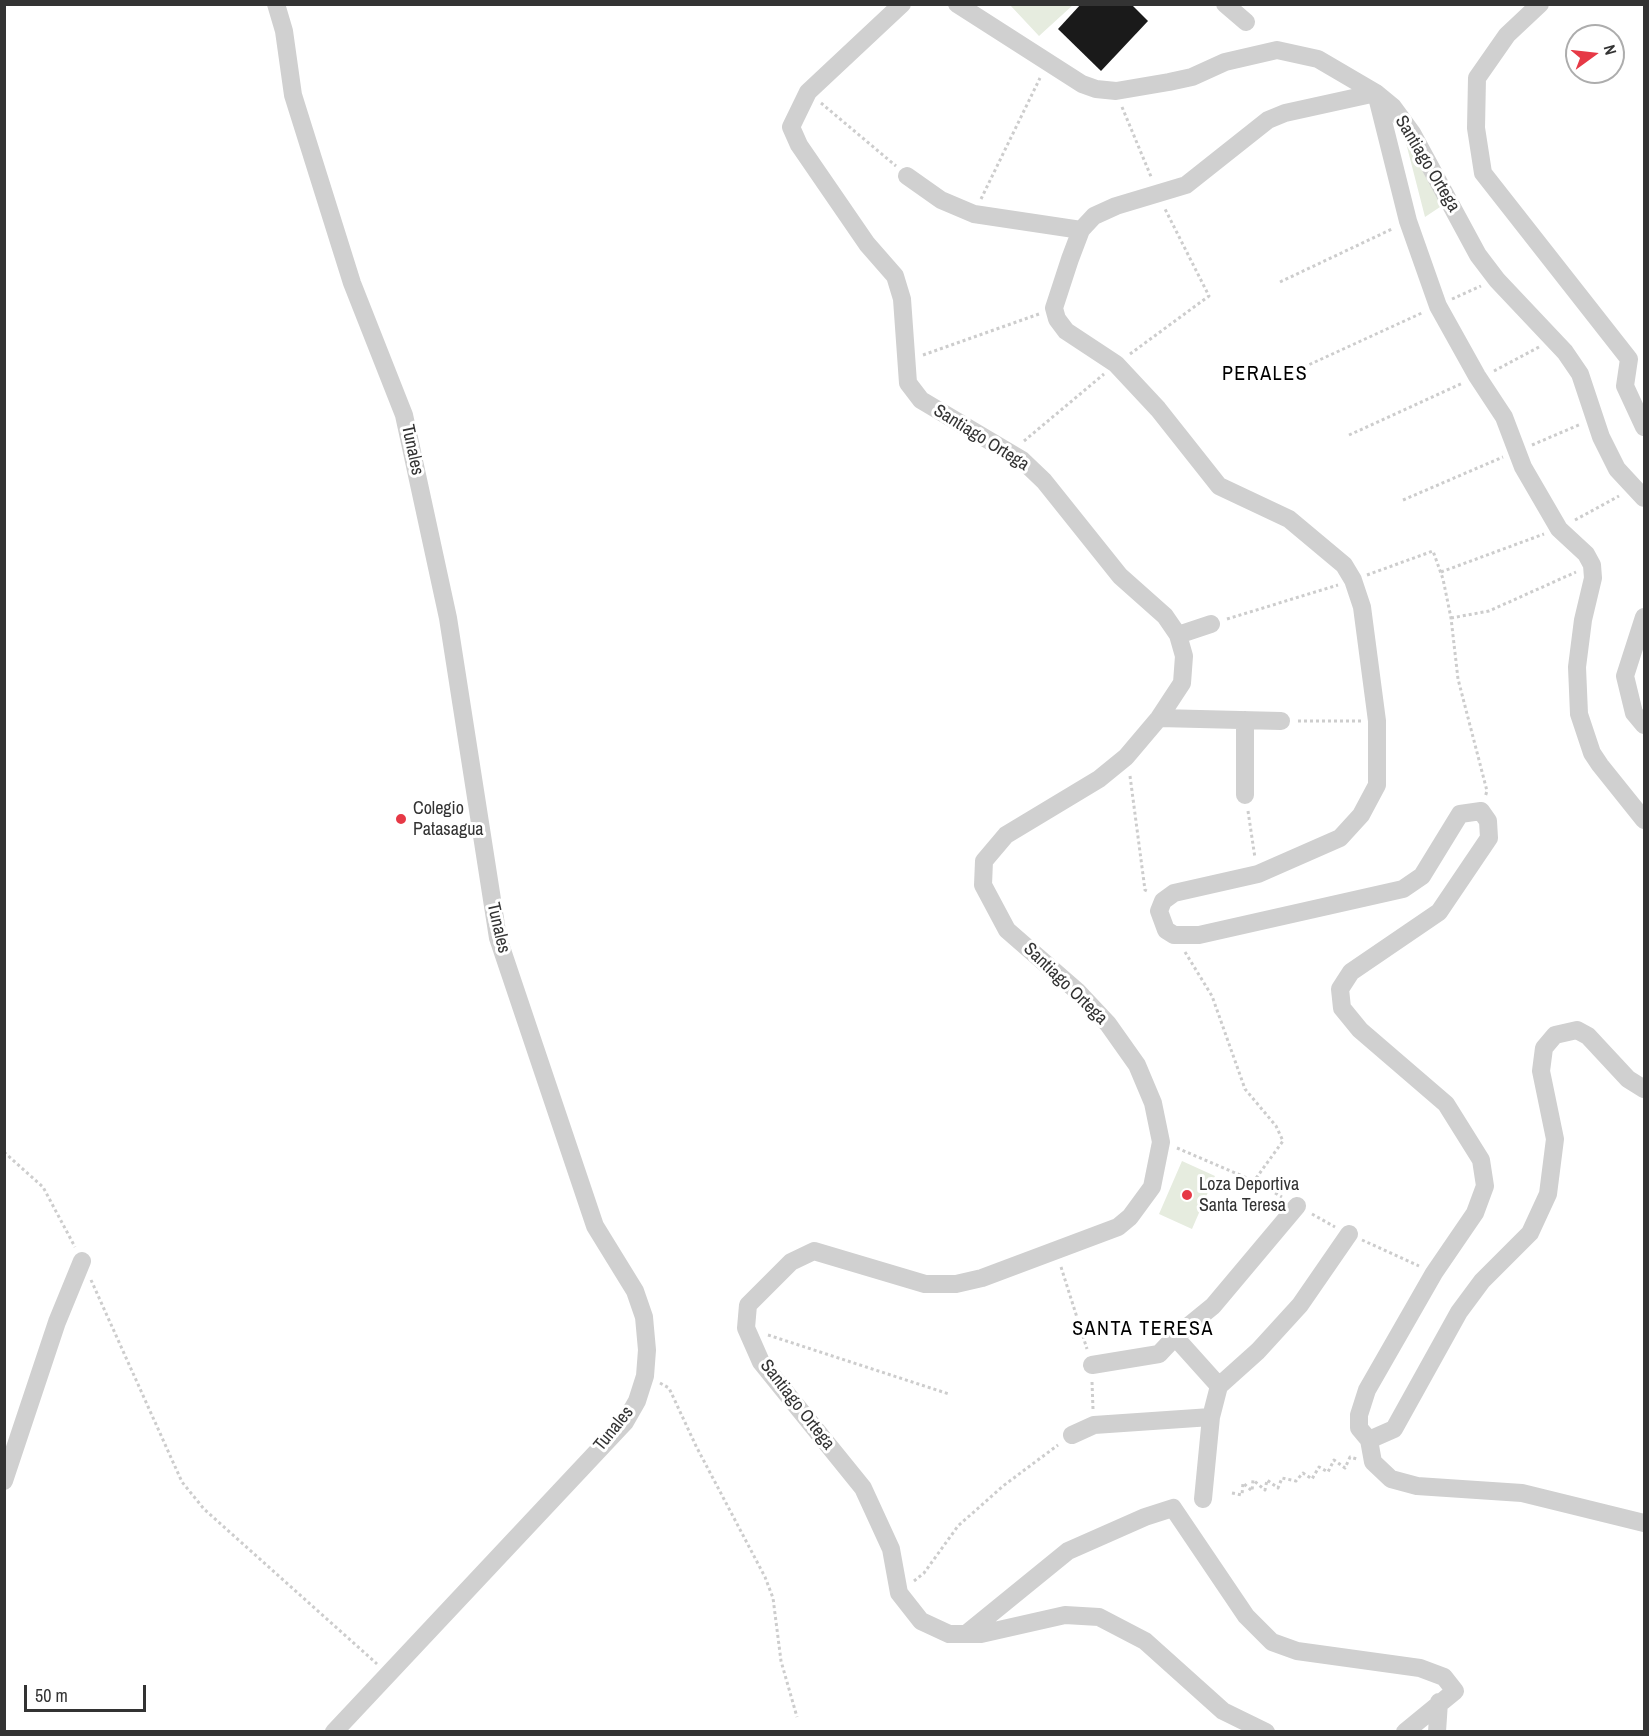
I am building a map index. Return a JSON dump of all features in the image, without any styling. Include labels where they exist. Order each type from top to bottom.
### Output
[{"type":"street","name":"Tunales","points":[[276,4],[284,31],[293,95],[352,283],[404,415],[448,618],[498,938],[595,1226],[635,1291],[644,1317],[647,1350],[645,1376],[637,1401],[625,1422],[334,1731]]},
{"type":"street","name":"Santiago Ortega","points":[[902,4],[808,92],[791,127],[799,145],[867,244],[895,276],[902,299],[908,383],[921,400],[1022,460],[1044,481],[1113,568],[1165,616],[1178,635],[1184,656],[1182,683],[1159,718],[1126,757],[1099,779],[1006,835],[984,861],[983,885],[1007,930],[1077,991],[1108,1024],[1137,1065],[1153,1103],[1161,1142],[1152,1187],[1130,1217],[1104,1233],[982,1278],[956,1284],[925,1284],[814,1251],[791,1262],[748,1305],[746,1328],[761,1362],[863,1488],[891,1550],[899,1593],[921,1621],[949,1634],[981,1634],[1065,1615],[1099,1617],[1145,1641],[1223,1711],[1266,1731]]},
{"type":"street","name":"Santiago Ortega","points":[[957,4],[1049,60],[1082,84],[1116,92],[1192,77],[1225,62],[1277,51],[1318,59],[1376,93],[1393,107],[1412,133],[1478,255],[1497,280],[1553,339],[1580,374],[1601,437],[1617,469],[1639,493]]},
{"type":"street","points":[[1226,4],[1246,22]]},
{"type":"street","points":[[1540,4],[1507,34],[1476,78],[1476,128],[1483,173],[1629,358],[1625,386],[1644,427]]},
{"type":"street","points":[[1644,820],[1596,759],[1579,714],[1576,667],[1583,620],[1593,578],[1592,565],[1586,554],[1559,529],[1523,467],[1504,417],[1477,376],[1438,306],[1408,221],[1376,93],[1285,113],[1268,120],[1186,185],[1116,206],[1094,216],[1081,230],[1054,308],[1057,319],[1066,331],[1116,364],[1158,409],[1219,486],[1289,519],[1344,565],[1353,580],[1362,607],[1377,721],[1377,785],[1360,815],[1340,838],[1258,874],[1174,893],[1163,901],[1159,911],[1162,923],[1174,935],[1198,935],[1403,889],[1422,876],[1460,814],[1480,811],[1488,821],[1489,838],[1439,912],[1351,972],[1340,989],[1342,1008],[1360,1030],[1446,1104],[1480,1160],[1485,1186],[1475,1213],[1434,1273],[1367,1390],[1359,1415],[1359,1428],[1369,1440],[1373,1462],[1391,1479],[1417,1486],[1522,1493],[1644,1523]]},
{"type":"street","points":[[907,176],[941,200],[974,214],[1081,230]]},
{"type":"street","points":[[1644,617],[1624,676],[1634,713],[1644,725]]},
{"type":"street","points":[[1178,635],[1210,624]]},
{"type":"street","points":[[1159,718],[1281,721]]},
{"type":"street","points":[[1245,720],[1245,795]]},
{"type":"street","points":[[1369,1440],[1394,1429],[1459,1312],[1482,1281],[1530,1233],[1548,1194],[1555,1139],[1541,1071],[1544,1048],[1555,1035],[1577,1030],[1588,1036],[1628,1079],[1644,1089]]},
{"type":"street","points":[[1092,1365],[1159,1354],[1175,1337],[1213,1306],[1297,1206]]},
{"type":"street","points":[[1203,1499],[1211,1417],[1219,1386],[1258,1351],[1300,1305],[1349,1234]]},
{"type":"street","points":[[4,1481],[57,1322],[82,1261]]},
{"type":"street","points":[[1175,1337],[1219,1386]]},
{"type":"street","points":[[1072,1435],[1094,1425],[1211,1417]]},
{"type":"street","points":[[966,1634],[1068,1551],[1145,1517],[1173,1508],[1246,1617],[1272,1642],[1297,1651],[1420,1668],[1444,1677],[1455,1690],[1405,1731]]},
{"type":"street","points":[[1437,1731],[1439,1702]]},
{"type":"path","points":[[974,214],[1049,60]]},
{"type":"path","points":[[808,92],[907,176]]},
{"type":"path","points":[[1116,92],[1158,195],[1209,296]]},
{"type":"path","points":[[1280,282],[1408,221]]},
{"type":"path","points":[[1304,367],[1497,280]]},
{"type":"path","points":[[906,361],[1054,308]]},
{"type":"path","points":[[1349,435],[1477,376],[1494,371],[1553,339]]},
{"type":"path","points":[[1403,501],[1595,417]]},
{"type":"path","points":[[1441,572],[1559,529],[1639,493]]},
{"type":"path","points":[[1210,624],[1353,580],[1433,551],[1441,572],[1451,618],[1458,680],[1487,791],[1480,811]]},
{"type":"path","points":[[1451,618],[1489,611],[1592,565]]},
{"type":"path","points":[[1281,721],[1377,721]]},
{"type":"path","points":[[1126,757],[1145,890],[1163,901]]},
{"type":"path","points":[[1245,795],[1258,874]]},
{"type":"path","points":[[1174,935],[1212,996],[1245,1089],[1276,1126],[1283,1141],[1254,1181]]},
{"type":"path","points":[[4,1152],[43,1187],[82,1261],[183,1482],[204,1509],[388,1673]]},
{"type":"path","points":[[1055,1250],[1092,1365],[1094,1425]]},
{"type":"path","points":[[746,1328],[949,1394]]},
{"type":"path","points":[[645,1376],[669,1388],[696,1446],[765,1577],[773,1598],[781,1661],[797,1717]]},
{"type":"path","points":[[899,1593],[924,1573],[958,1526],[1003,1486],[1072,1435]]},
{"type":"path","points":[[1232,1492],[1242,1495],[1243,1483],[1252,1491],[1253,1480],[1264,1490],[1267,1480],[1278,1488],[1282,1478],[1296,1482],[1303,1473],[1312,1479],[1319,1467],[1328,1472],[1334,1460],[1345,1468],[1350,1457],[1373,1462]]},
{"type":"shaded area","points":[[1010,5],[1073,5],[1039,36]]},
{"type":"shaded area","points":[[1405,139],[1443,205],[1425,217]]},
{"type":"shaded area","name":"Loza Deportiva Santa Teresa","points":[[1182,1161],[1215,1176],[1192,1229],[1159,1214]]},
{"type":"building","points":[[1081,4],[1131,4],[1148,21],[1101,71],[1058,29]]},
{"type":"place","name":"Colegio Patasagua","points":[[401,819]]},
{"type":"place","name":"Loza Deportiva Santa Teresa","points":[[1187,1195]]},
{"type":"district","name":"PERALES","points":[[1265,375]]},
{"type":"district","name":"SANTA TERESA","points":[[1143,1330]]}]
